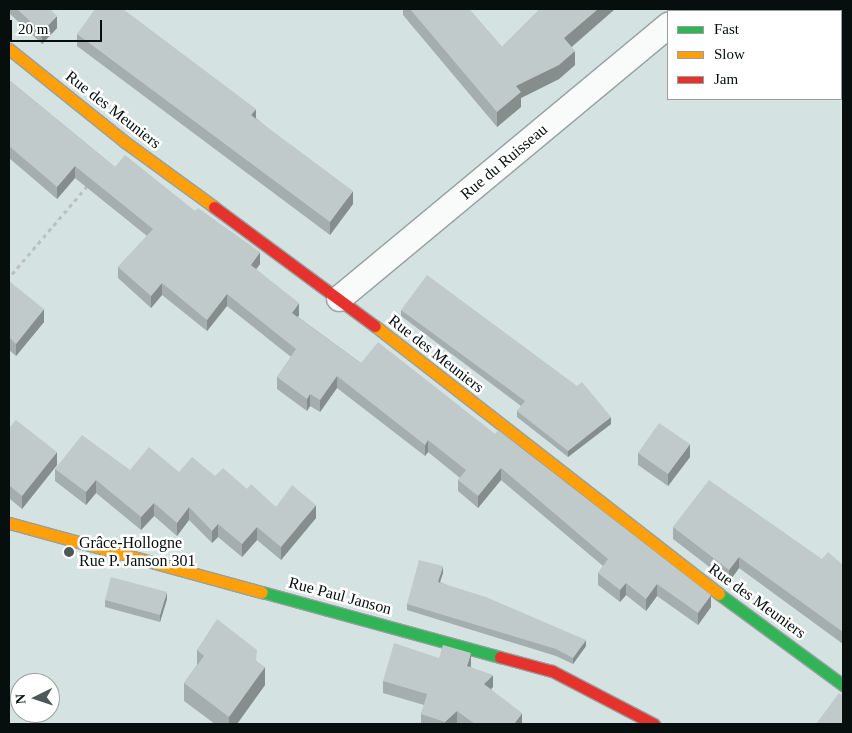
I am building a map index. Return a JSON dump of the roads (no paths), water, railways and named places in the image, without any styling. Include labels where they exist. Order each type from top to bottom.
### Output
[{"type":"street","name":"Rue du Ruisseau","points":[[339,298],[667,26]]},
{"type":"street","name":"Rue des Meuniers","points":[[9,49],[125,142],[339,298],[703,582],[843,684]]},
{"type":"street","name":"Rue Paul Janson","points":[[9,523],[552,671],[654,724]]},
{"type":"place","name":"Grâce-Hollogne Rue P. Janson 301","points":[[69,552]]}]
